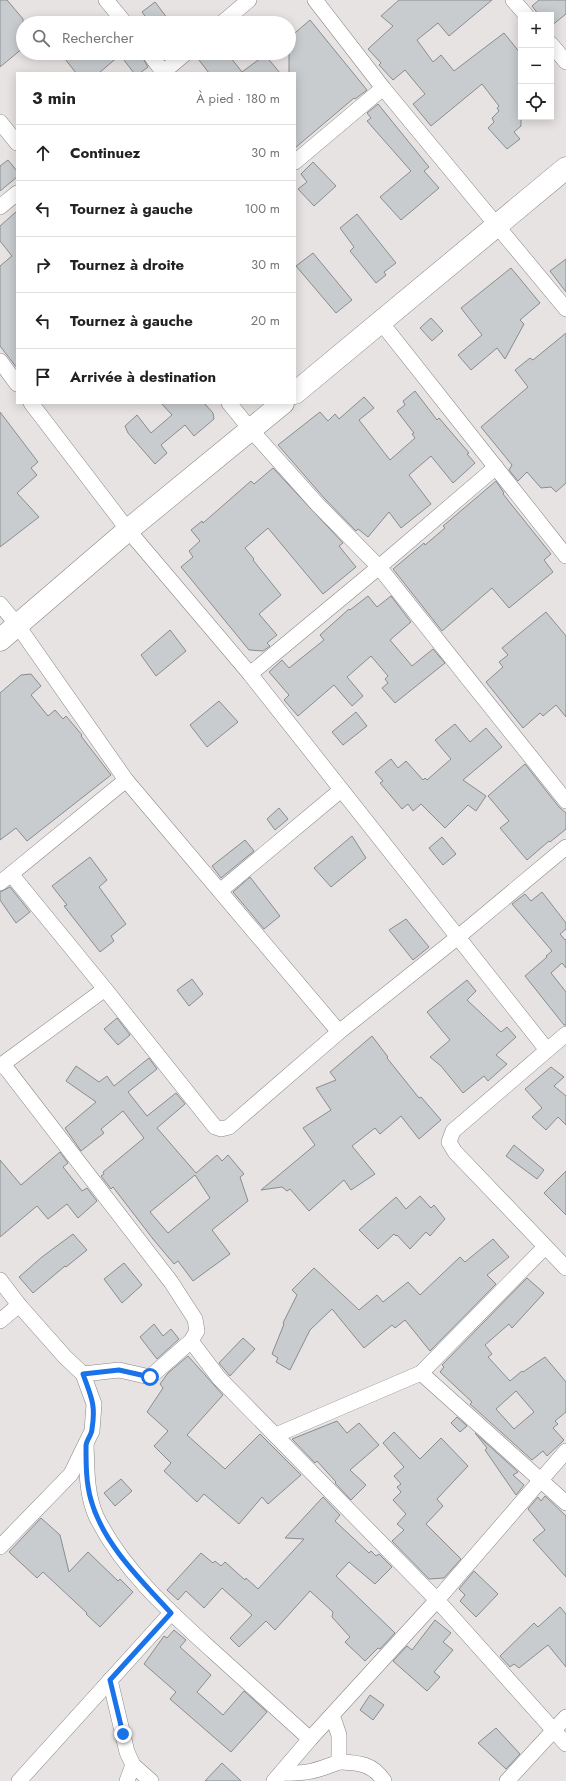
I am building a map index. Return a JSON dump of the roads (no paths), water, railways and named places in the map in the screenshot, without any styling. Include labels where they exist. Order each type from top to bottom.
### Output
[{"type":"street","points":[[106,0],[119,16]]},
{"type":"street","points":[[230,16],[249,0]]},
{"type":"street","points":[[315,0],[383,88],[566,309]]},
{"type":"street","points":[[513,0],[523,12]]},
{"type":"street","points":[[554,48],[566,62]]},
{"type":"street","points":[[154,60],[163,72],[178,60]]},
{"type":"street","points":[[296,161],[383,88]]},
{"type":"street","points":[[0,122],[16,141]]},
{"type":"street","points":[[296,392],[566,168]]},
{"type":"street","points":[[0,207],[16,194]]},
{"type":"street","points":[[380,321],[566,556]]},
{"type":"street","points":[[0,362],[16,383]]},
{"type":"street","points":[[32,404],[128,530],[250,674],[547,1050]]},
{"type":"street","points":[[230,404],[318,505],[379,567],[566,801]]},
{"type":"street","points":[[0,640],[128,530],[282,404]]},
{"type":"street","points":[[250,674],[379,567],[496,466]]},
{"type":"street","points":[[0,604],[18,626],[126,780],[339,1032]]},
{"type":"street","points":[[126,780],[5,879],[105,989],[215,1127],[221,1129],[229,1127],[339,1032],[566,848]]},
{"type":"street","points":[[220,891],[342,790]]},
{"type":"street","points":[[83,1374],[119,1370],[150,1377],[191,1341],[197,1331],[195,1319],[171,1282],[1,1065],[105,989]]},
{"type":"street","points":[[566,1034],[453,1131],[449,1142],[456,1152],[566,1268]]},
{"type":"street","points":[[276,1436],[421,1373],[545,1247]]},
{"type":"street","points":[[0,1280],[19,1305],[65,1357],[83,1374],[94,1404],[92,1432],[71,1474],[0,1547]]},
{"type":"street","points":[[0,1321],[19,1305]]},
{"type":"street","points":[[191,1341],[220,1378],[437,1600],[566,1744]]},
{"type":"street","points":[[421,1373],[566,1503]]},
{"type":"street","points":[[86,1444],[88,1488],[96,1516],[112,1543],[131,1570],[171,1613],[310,1739]]},
{"type":"street","points":[[278,1777],[310,1739],[437,1600],[566,1451]]},
{"type":"street","points":[[19,1781],[171,1613]]},
{"type":"street","points":[[110,1680],[128,1752],[133,1766],[151,1781]]},
{"type":"street","points":[[332,1715],[339,1735],[339,1762]]},
{"type":"street","points":[[507,1781],[566,1717]]},
{"type":"street","points":[[278,1777],[316,1772],[339,1762],[361,1763],[378,1772],[384,1781]]},
{"type":"street","points":[[127,1781],[133,1766]]}]
